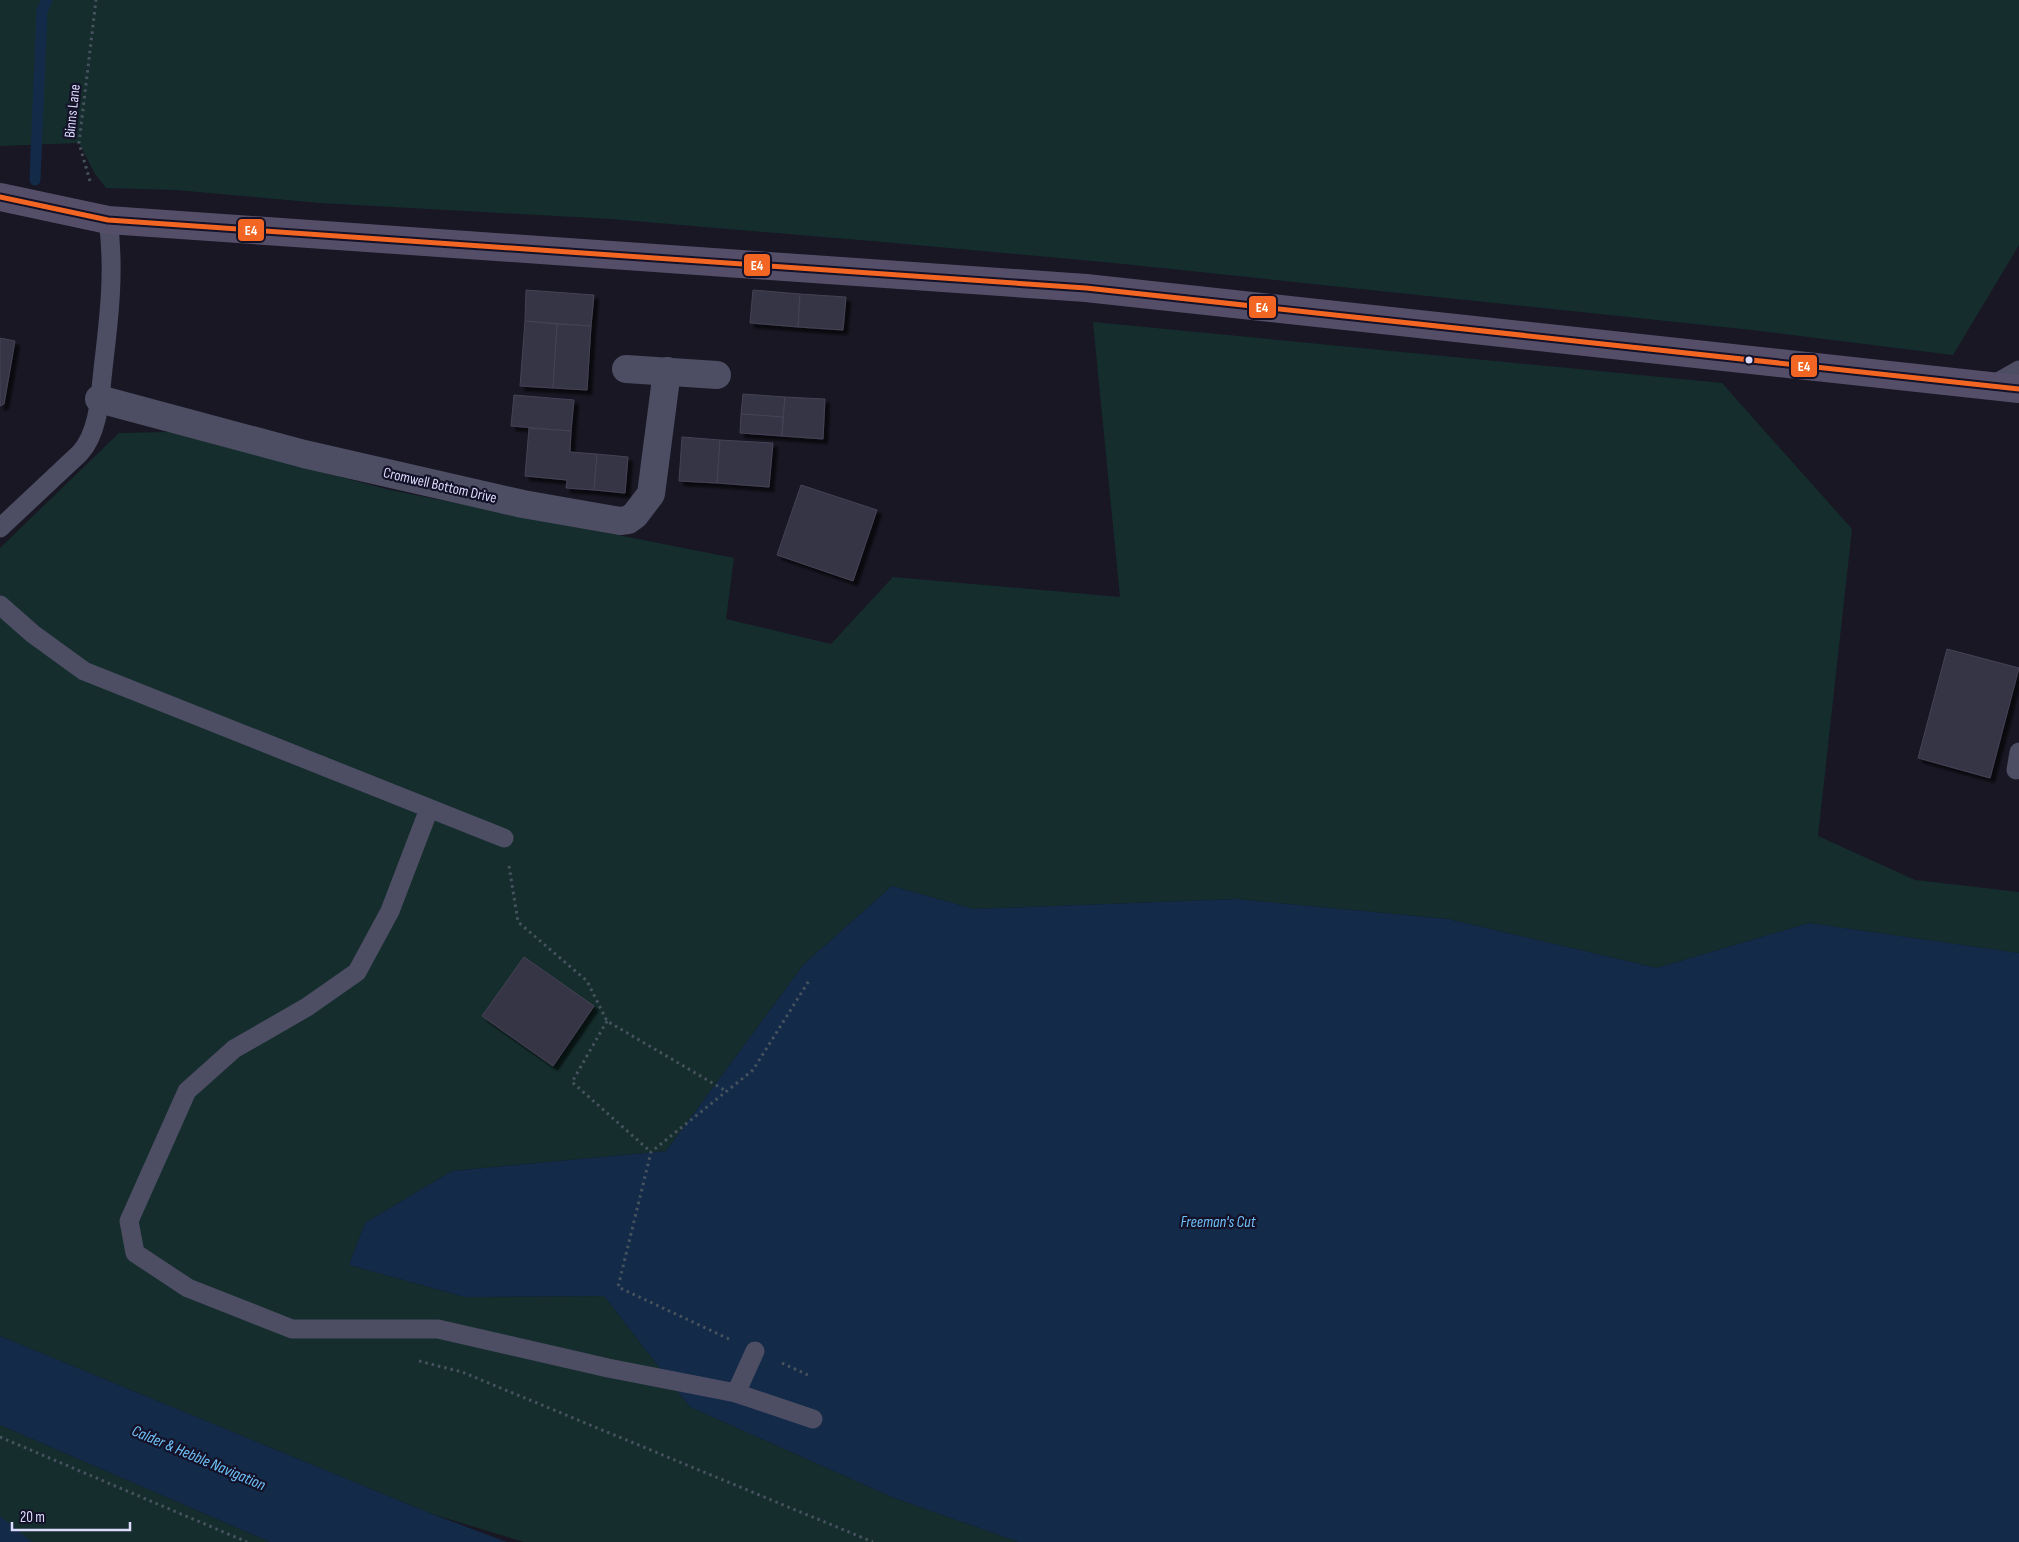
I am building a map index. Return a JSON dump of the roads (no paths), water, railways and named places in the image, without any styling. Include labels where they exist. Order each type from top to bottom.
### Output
[{"type":"main road","points":[[0,197],[108,220],[1086,288],[2019,389]]},
{"type":"street","points":[[626,369],[717,375]]},
{"type":"street","name":"Cromwell Bottom Drive","points":[[99,399],[304,454],[524,504],[620,521],[628,520],[635,515],[650,494],[668,371]]},
{"type":"lane","points":[[0,528],[85,448],[90,440],[99,399],[111,300],[111,246],[108,220]]},
{"type":"lane","points":[[1990,386],[2019,370]]},
{"type":"lane","points":[[0,605],[33,634],[84,670],[504,838]]},
{"type":"lane","points":[[429,809],[390,911],[357,972],[307,1007],[234,1048],[187,1091],[130,1221],[135,1253],[188,1288],[292,1329],[438,1329],[608,1368],[736,1393],[813,1419]]},
{"type":"lane","points":[[736,1393],[755,1351]]},
{"type":"water","name":"Freeman's Cut","points":[[892,886],[974,909],[1236,899],[1448,919],[1657,968],[1809,923],[2019,953],[2019,1542],[1019,1542],[894,1498],[690,1407],[604,1296],[465,1297],[349,1265],[365,1223],[452,1171],[666,1151],[804,964]]},
{"type":"water","name":"Calder & Hebble Navigation","points":[[0,1336],[432,1514],[507,1542],[270,1542],[0,1425]]},
{"type":"water","points":[[0,1516],[32,1542],[0,1542]]},
{"type":"waterway","points":[[35,180],[42,11],[47,0]]}]
